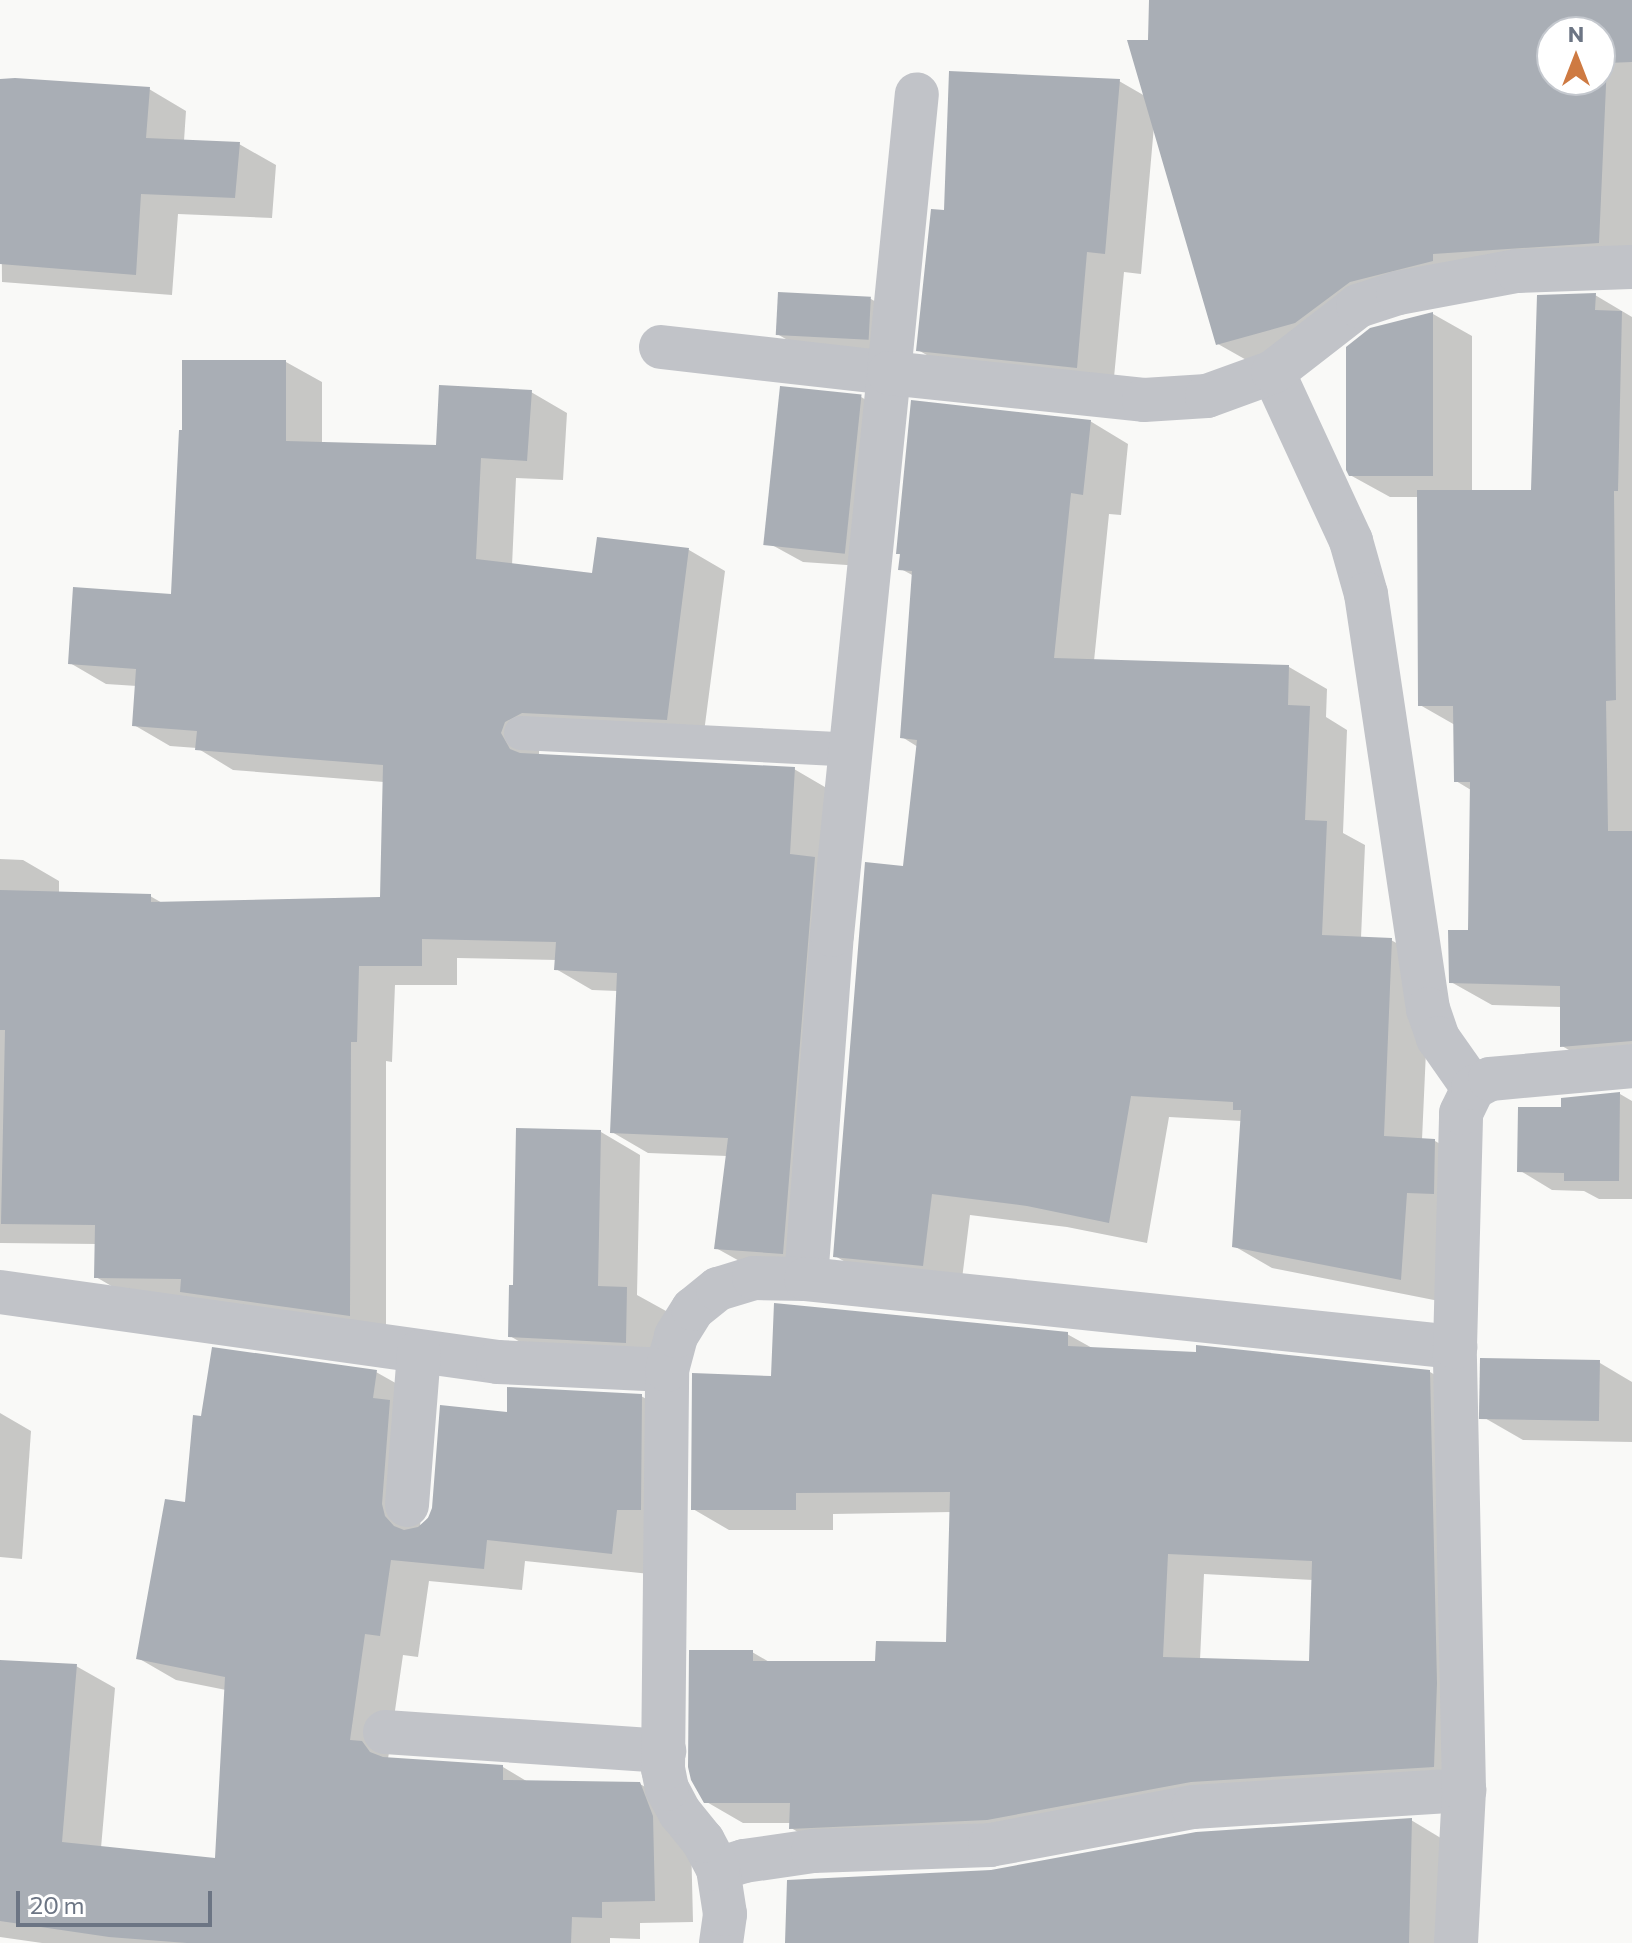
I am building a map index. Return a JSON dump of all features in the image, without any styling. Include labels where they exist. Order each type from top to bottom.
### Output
[{"type":"street","points":[[806,1279],[832,935],[917,94]]},
{"type":"street","points":[[661,347],[1144,400],[1207,396],[1273,372],[1358,306],[1398,293],[1517,271],[1632,267]]},
{"type":"street","points":[[1273,372],[1351,541],[1366,594],[1428,1009],[1438,1038],[1473,1088]]},
{"type":"street","points":[[1456,1943],[1464,1790],[1455,1347],[1461,1113],[1473,1088],[1505,1076],[1632,1066]]},
{"type":"street","points":[[721,1943],[725,1914],[718,1869],[667,1789],[664,1751],[667,1370],[682,1327],[693,1309],[718,1289],[754,1278],[806,1279],[1455,1347]]},
{"type":"street","points":[[0,1292],[498,1362],[667,1370]]},
{"type":"street","points":[[407,1505],[419,1352]]},
{"type":"street","points":[[385,1732],[664,1751]]},
{"type":"street","points":[[718,1869],[744,1861],[813,1851],[990,1845],[1193,1807],[1464,1790]]},
{"type":"lane","points":[[521,733],[852,750]]},
{"type":"building","points":[[1149,0],[1632,0],[1632,62],[1616,63],[1616,16],[1536,16],[1536,96],[1606,96],[1599,243],[1433,254],[1433,261],[1350,282],[1295,323],[1216,345],[1127,40],[1148,40]]},
{"type":"building","points":[[949,71],[1120,79],[1105,254],[1087,252],[1077,368],[916,351],[931,209],[944,210]]},
{"type":"building","points":[[0,79],[150,87],[146,138],[240,142],[235,198],[141,194],[136,275],[0,264]]},
{"type":"building","points":[[778,292],[871,297],[869,340],[776,335]]},
{"type":"building","points":[[1596,293],[1595,310],[1622,311],[1618,491],[1614,491],[1616,700],[1606,701],[1608,831],[1632,831],[1632,1041],[1560,1047],[1560,986],[1449,983],[1448,930],[1468,930],[1470,782],[1454,782],[1453,706],[1418,706],[1417,490],[1531,490],[1537,295]]},
{"type":"building","points":[[1433,312],[1433,476],[1349,476],[1346,470],[1346,347],[1370,328]]},
{"type":"building","points":[[182,360],[286,360],[286,441],[436,445],[439,385],[532,390],[527,461],[481,458],[476,559],[592,573],[597,537],[689,548],[667,720],[522,713],[505,722],[501,733],[510,749],[520,753],[795,767],[790,854],[815,857],[783,1254],[714,1249],[728,1138],[610,1133],[617,973],[554,970],[556,942],[422,939],[422,966],[359,966],[357,1042],[351,1042],[350,1316],[180,1292],[181,1279],[94,1278],[95,1225],[1,1224],[5,1030],[0,1030],[0,890],[151,894],[151,902],[380,897],[383,765],[195,750],[197,731],[132,726],[136,669],[68,664],[73,587],[171,594],[179,430],[182,430]]},
{"type":"building","points":[[780,386],[862,395],[845,554],[763,545]]},
{"type":"building","points":[[911,400],[1091,420],[1083,495],[1071,493],[1054,658],[1289,665],[1288,705],[1310,706],[1305,820],[1327,821],[1322,935],[1392,938],[1384,1136],[1435,1139],[1434,1194],[1407,1193],[1401,1280],[1232,1247],[1241,1110],[1233,1110],[1233,1102],[1131,1096],[1109,1223],[1027,1206],[932,1194],[923,1266],[833,1257],[865,862],[903,866],[917,740],[900,738],[912,571],[898,570],[900,554],[896,554]]},
{"type":"building","points":[[1620,1092],[1619,1181],[1564,1181],[1564,1173],[1517,1172],[1518,1107],[1561,1107],[1561,1098]]},
{"type":"building","points":[[516,1128],[601,1130],[598,1286],[627,1287],[626,1343],[508,1337],[509,1285],[513,1285]]},
{"type":"building","points":[[774,1303],[1068,1332],[1068,1346],[1196,1352],[1196,1345],[1430,1370],[1437,1683],[1434,1767],[1191,1782],[987,1820],[789,1829],[790,1803],[704,1803],[691,1780],[688,1767],[689,1650],[753,1650],[753,1661],[875,1661],[876,1641],[946,1642],[950,1492],[796,1493],[796,1510],[691,1510],[692,1373],[771,1376]],"holes":[[[1168,1554],[1312,1561],[1309,1661],[1163,1657]]]},
{"type":"building","points":[[212,1347],[377,1370],[373,1398],[390,1400],[382,1504],[385,1516],[394,1526],[404,1530],[418,1527],[428,1518],[432,1508],[440,1405],[507,1412],[507,1387],[642,1394],[641,1510],[617,1510],[612,1554],[487,1540],[484,1569],[391,1560],[380,1636],[365,1634],[350,1740],[362,1741],[370,1752],[383,1757],[503,1765],[503,1780],[640,1782],[653,1816],[655,1901],[602,1902],[602,1918],[572,1917],[571,1943],[187,1943],[109,1937],[0,1921],[0,1660],[77,1664],[62,1842],[215,1858],[225,1677],[136,1659],[165,1499],[185,1502],[193,1415],[201,1416]]},
{"type":"building","points":[[1480,1358],[1600,1360],[1599,1421],[1479,1419]]},
{"type":"building","points":[[1412,1818],[1409,1943],[785,1943],[787,1880],[991,1870],[1196,1832]]}]
